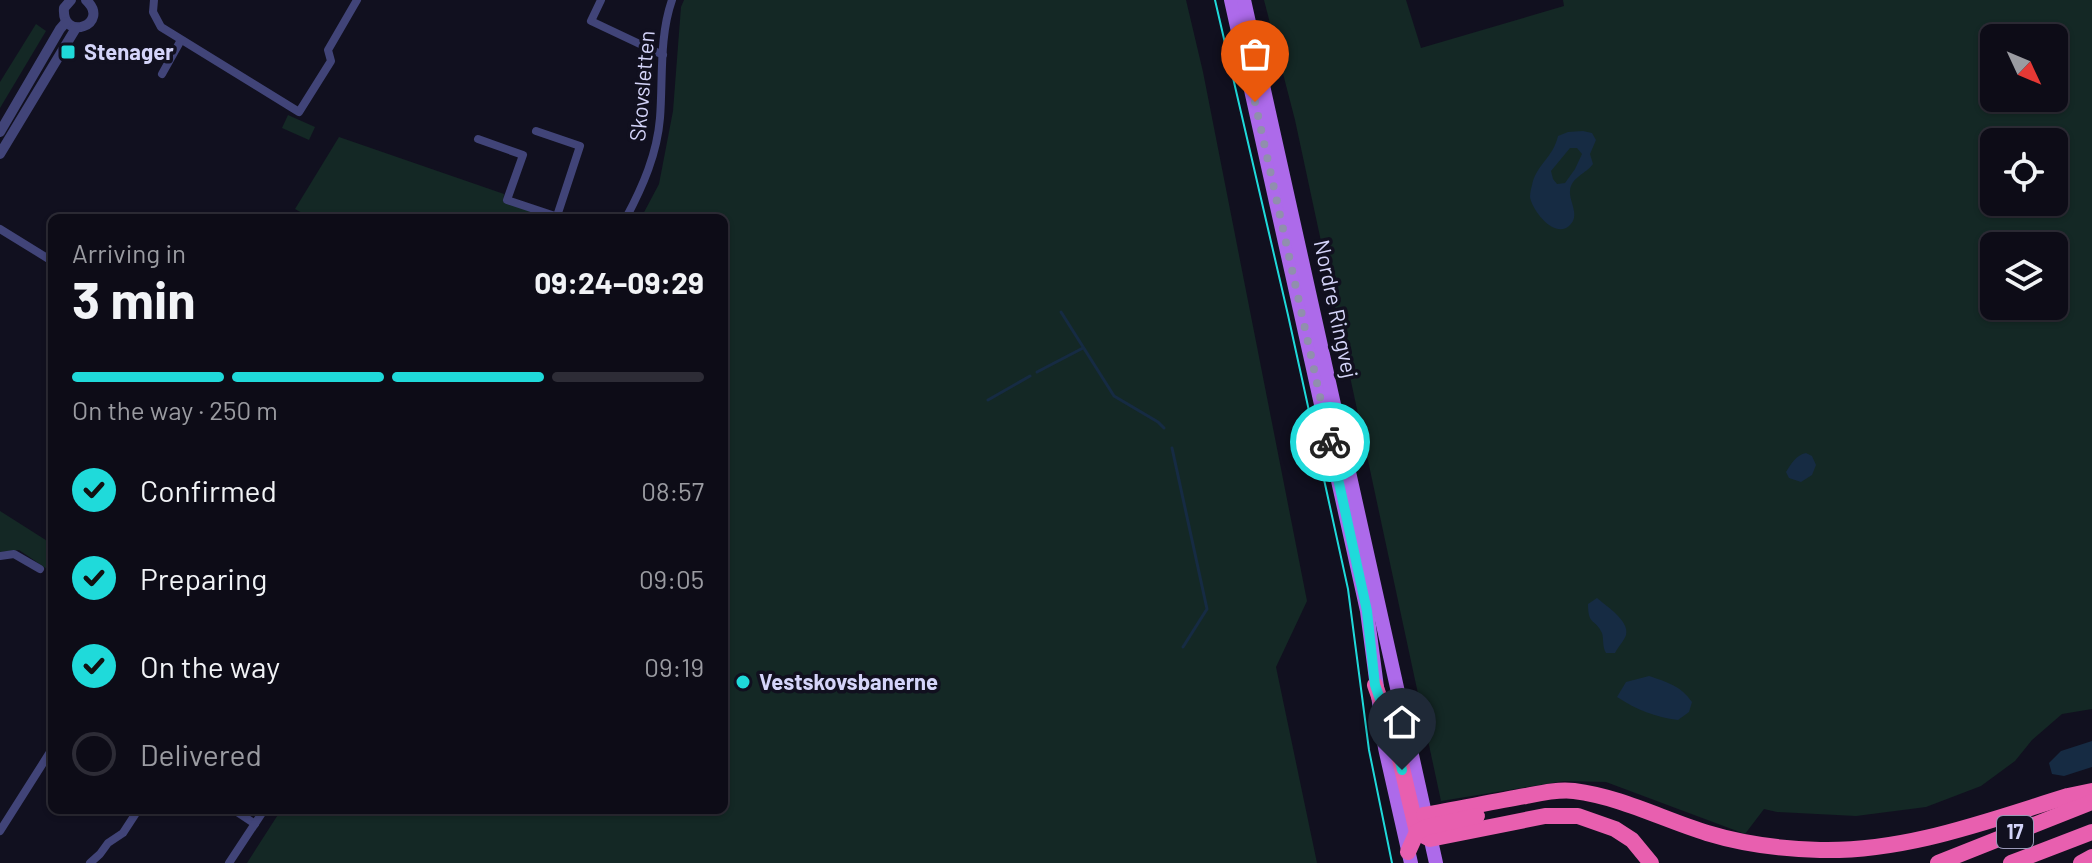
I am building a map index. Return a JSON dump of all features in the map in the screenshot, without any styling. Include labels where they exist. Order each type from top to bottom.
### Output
[{"type":"highway","points":[[1375,685],[1425,828],[1409,857]]},
{"type":"highway","points":[[1425,828],[1540,803],[1605,798],[1642,808],[1708,833],[1748,842],[1822,850],[1921,840],[2092,791]]},
{"type":"highway","name":"17","points":[[1938,863],[2092,802]]},
{"type":"highway","points":[[1425,828],[1545,816],[1578,816],[1615,829],[1632,840],[1651,863]]},
{"type":"highway","name":"17","points":[[2011,863],[2092,832]]},
{"type":"highway","points":[[2081,863],[2092,857]]},
{"type":"main road","name":"Nordre Ringvej","points":[[1231,0],[1367,611],[1385,748],[1409,857]]},
{"type":"main road","name":"Nordre Ringvej","points":[[1244,0],[1425,828],[1436,863]]},
{"type":"street","points":[[154,0],[153,12],[161,27],[299,112],[331,61],[328,50],[357,0]]},
{"type":"street","points":[[601,0],[591,21],[663,55]]},
{"type":"street","name":"Skovsletten","points":[[628,214],[653,157],[660,120],[665,28],[672,0]]},
{"type":"street","points":[[0,132],[60,29],[71,25],[86,26],[92,18],[89,1]]},
{"type":"street","points":[[64,3],[64,15],[71,25]]},
{"type":"street","points":[[0,154],[71,25]]},
{"type":"street","points":[[162,74],[181,40]]},
{"type":"street","points":[[536,131],[580,146],[560,214]]},
{"type":"street","points":[[478,139],[523,155],[507,200],[550,214]]},
{"type":"street","points":[[0,229],[48,259]]},
{"type":"street","points":[[0,556],[14,554],[40,569]]},
{"type":"street","points":[[0,831],[48,755]]},
{"type":"street","points":[[90,863],[108,843],[123,833],[135,814]]},
{"type":"street","points":[[240,814],[255,824]]},
{"type":"street","points":[[229,863],[261,814]]},
{"type":"green space","points":[[684,0],[1186,0],[1203,72],[1307,601],[1276,667],[1317,863],[247,863],[278,814],[728,814],[728,214],[643,214],[659,184],[673,111]]},
{"type":"green space","points":[[1264,0],[1406,0],[1421,48],[1564,6],[1563,0],[2092,0],[2092,709],[2062,714],[2032,740],[2015,761],[1981,786],[1926,807],[1856,816],[1764,809],[1745,834],[1606,782],[1564,781],[1441,801],[1295,120]]},
{"type":"green space","points":[[36,24],[46,31],[0,108],[0,82]]},
{"type":"green space","points":[[288,115],[315,127],[309,140],[282,128]]},
{"type":"green space","points":[[339,137],[504,194],[503,202],[538,214],[304,214],[295,209]]},
{"type":"green space","points":[[0,511],[48,541],[48,567],[19,550],[0,552]]},
{"type":"water","points":[[1568,132],[1592,133],[1596,140],[1590,154],[1593,164],[1571,186],[1574,218],[1569,226],[1557,229],[1539,215],[1530,194],[1534,178],[1558,136]],"holes":[[[1570,148],[1577,148],[1582,154],[1575,169],[1565,183],[1557,184],[1551,171]]]},
{"type":"water","points":[[1806,453],[1812,456],[1816,465],[1812,475],[1801,482],[1789,478],[1786,472],[1790,466]]},
{"type":"water","points":[[1597,598],[1616,614],[1626,630],[1615,653],[1606,653],[1602,633],[1589,616],[1588,604]]},
{"type":"water","points":[[1649,676],[1683,692],[1692,702],[1689,712],[1678,720],[1670,719],[1646,712],[1617,697],[1626,682]]},
{"type":"water","points":[[2092,741],[2092,767],[2064,776],[2052,774],[2049,763],[2061,751]]},
{"type":"waterway","points":[[1061,312],[1114,396],[1164,428]]},
{"type":"waterway","points":[[1037,372],[1083,348]]},
{"type":"waterway","points":[[988,400],[1030,376]]},
{"type":"waterway","points":[[1172,448],[1207,609],[1183,647]]},
{"type":"tram line","points":[[1215,0],[1348,589],[1369,750],[1392,863]]},
{"type":"way so far","points":[[1255,102],[1330,442]]},
{"type":"place","name":"Stenager","points":[[68,52]]},
{"type":"place","name":"Vestskovsbanerne","points":[[743,682]]},
{"type":"route","points":[[1330,442],[1367,611],[1375,685],[1402,770]]}]
